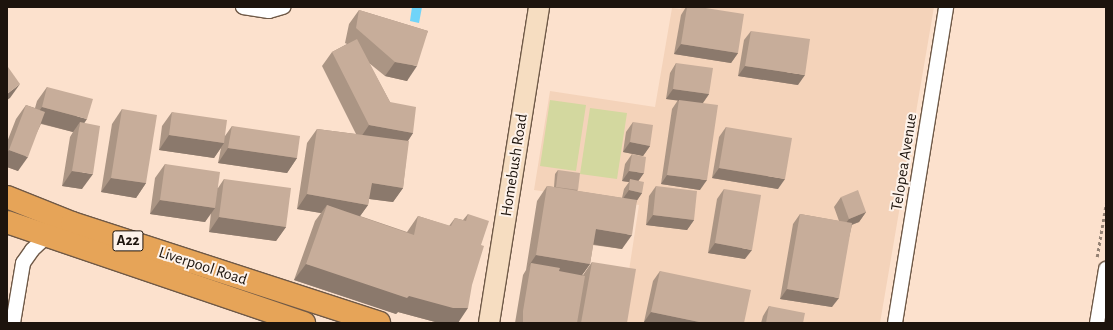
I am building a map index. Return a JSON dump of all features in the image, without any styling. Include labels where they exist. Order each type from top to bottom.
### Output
[{"type":"highway","name":"Liverpool Road","points":[[7,197],[72,223],[379,323]]},
{"type":"highway","name":"Liverpool Road","points":[[7,222],[294,322]]},
{"type":"main road","name":"Homebush Road","points":[[489,323],[539,7]]},
{"type":"street","points":[[242,7],[269,11],[283,7]]},
{"type":"street","name":"Telopea Avenue","points":[[895,323],[946,7]]},
{"type":"street","points":[[13,323],[23,263],[32,250],[47,236]]},
{"type":"street","points":[[1097,323],[1106,270]]},
{"type":"shaded area","points":[[682,7],[934,7],[880,323],[621,323],[639,205],[534,190],[550,91],[655,107],[672,8],[681,9]]},
{"type":"green space","points":[[550,100],[586,105],[576,171],[540,166]]},
{"type":"green space","points":[[590,108],[627,113],[617,179],[580,174]]},
{"type":"water","points":[[412,7],[422,7],[419,23],[410,21]]},
{"type":"building","points":[[687,7],[699,7],[744,14],[738,53],[681,44]]},
{"type":"building","points":[[359,10],[428,31],[417,66],[395,62],[356,28]]},
{"type":"building","points":[[751,31],[810,39],[805,75],[745,66]]},
{"type":"building","points":[[357,39],[390,102],[416,107],[413,133],[369,125],[332,52]]},
{"type":"building","points":[[676,63],[713,68],[709,94],[673,89]]},
{"type":"building","points":[[8,67],[20,84],[7,94],[7,68]]},
{"type":"building","points":[[47,87],[93,99],[87,119],[42,107]]},
{"type":"building","points":[[679,100],[718,105],[707,180],[667,175]]},
{"type":"building","points":[[26,105],[45,112],[28,157],[9,150]]},
{"type":"building","points":[[122,109],[157,115],[146,183],[111,178]]},
{"type":"building","points":[[172,112],[227,120],[224,143],[169,135]]},
{"type":"building","points":[[80,122],[100,126],[93,174],[72,171]]},
{"type":"building","points":[[633,122],[653,125],[650,146],[630,142]]},
{"type":"building","points":[[232,126],[300,136],[297,158],[228,148]]},
{"type":"building","points":[[726,127],[792,138],[785,179],[719,168]]},
{"type":"building","points":[[317,129],[409,141],[403,188],[372,183],[368,205],[307,194]]},
{"type":"building","points":[[632,154],[646,157],[644,173],[629,171]]},
{"type":"building","points":[[165,164],[220,172],[215,208],[160,200]]},
{"type":"building","points":[[558,170],[580,173],[578,190],[556,187]]},
{"type":"building","points":[[224,179],[291,188],[286,227],[219,217]]},
{"type":"building","points":[[630,179],[644,182],[642,193],[629,190]]},
{"type":"building","points":[[547,186],[637,200],[632,235],[596,229],[590,264],[536,255]]},
{"type":"building","points":[[656,186],[697,191],[694,220],[653,215]]},
{"type":"building","points":[[724,189],[761,195],[752,250],[715,243]]},
{"type":"building","points":[[858,190],[866,212],[849,219],[841,197]]},
{"type":"building","points":[[327,205],[414,235],[418,216],[451,226],[455,218],[466,221],[468,214],[489,221],[481,245],[484,246],[472,285],[468,308],[453,308],[409,296],[407,298],[306,264]]},
{"type":"building","points":[[800,214],[852,223],[839,298],[787,289]]},
{"type":"building","points":[[592,262],[636,269],[627,323],[581,323]]},
{"type":"building","points":[[531,263],[560,268],[559,271],[585,276],[577,323],[523,322],[523,311]]},
{"type":"building","points":[[660,271],[751,290],[744,323],[704,323],[651,312]]},
{"type":"building","points":[[769,306],[805,313],[803,323],[766,323]]}]
